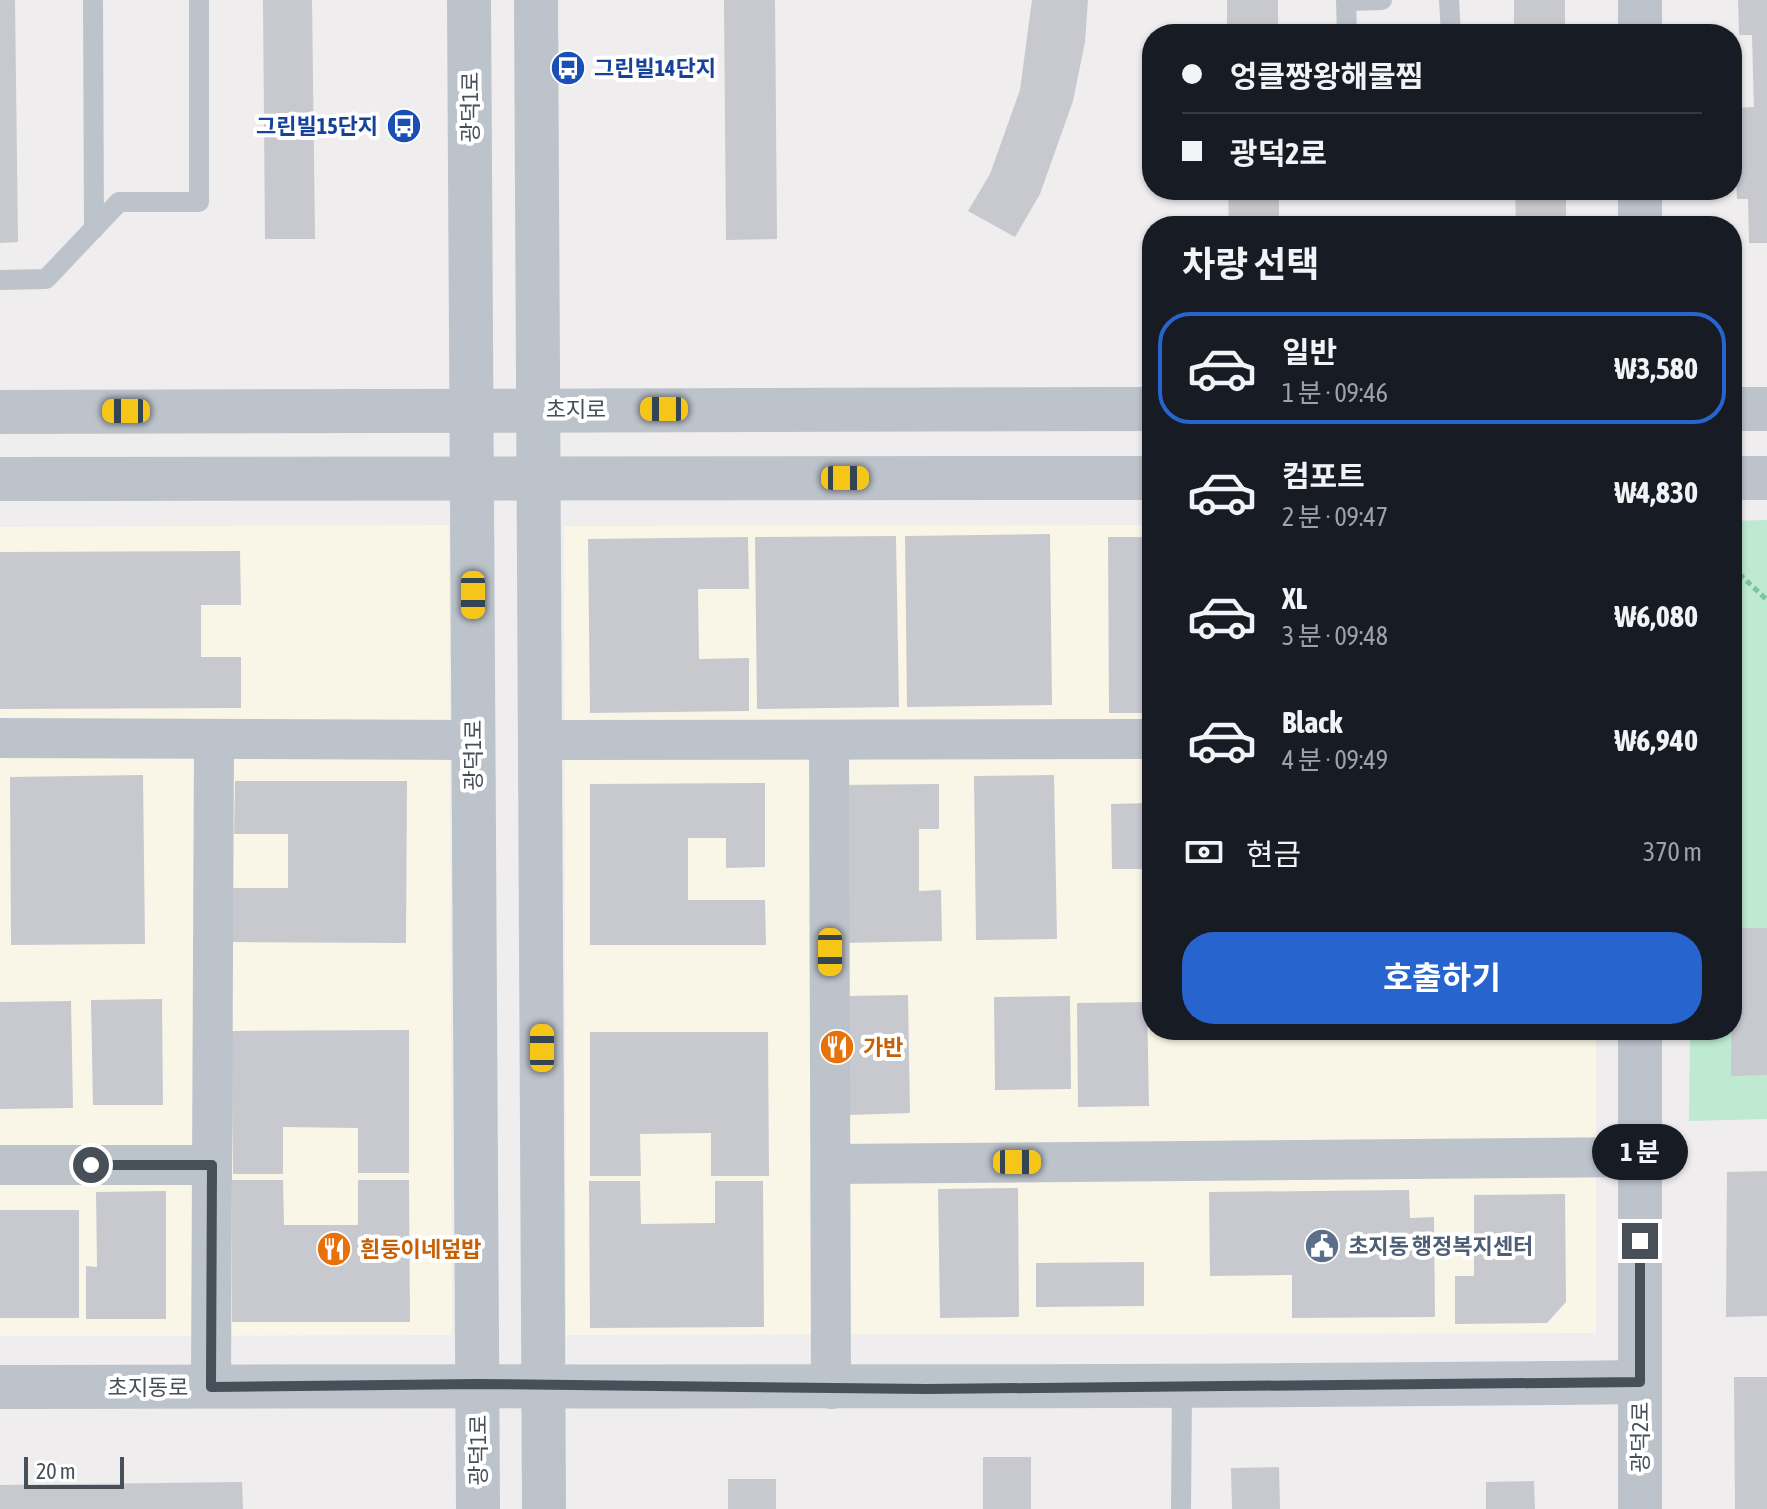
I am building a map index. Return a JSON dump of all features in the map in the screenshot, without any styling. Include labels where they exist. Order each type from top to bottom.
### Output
[{"type":"street","name":"광덕1로","points":[[469,0],[478,1509]]},
{"type":"street","points":[[536,0],[544,1509]]},
{"type":"street","points":[[1640,0],[1640,24]]},
{"type":"street","name":"초지로","points":[[0,412],[538,408],[1142,409]]},
{"type":"street","points":[[1742,409],[1767,409]]},
{"type":"street","points":[[0,479],[1142,478]]},
{"type":"street","points":[[1742,478],[1767,478]]},
{"type":"street","points":[[0,738],[473,740]]},
{"type":"street","points":[[211,1387],[214,739]]},
{"type":"street","points":[[540,740],[1142,739]]},
{"type":"street","points":[[829,740],[831,1389]]},
{"type":"street","name":"광덕2로","points":[[1640,1040],[1640,1509]]},
{"type":"street","points":[[831,1164],[1640,1157]]},
{"type":"street","points":[[0,1165],[212,1165]]},
{"type":"street","name":"초지동로","points":[[0,1387],[477,1384],[831,1389],[1182,1388],[1640,1382]]},
{"type":"lane","points":[[93,0],[94,229]]},
{"type":"lane","points":[[0,280],[46,279],[119,202],[199,202],[199,0]]},
{"type":"lane","points":[[1347,24],[1346,1],[1382,0]]},
{"type":"lane","points":[[1449,0],[1450,24]]},
{"type":"lane","points":[[1181,1509],[1182,1388]]},
{"type":"path","points":[[1742,576],[1767,600]]},
{"type":"shaded area","points":[[449,525],[452,1335],[0,1336],[0,527]]},
{"type":"shaded area","points":[[1142,525],[1142,1040],[1596,1040],[1596,1333],[566,1335],[564,526]]},
{"type":"green space","points":[[1767,520],[1767,1119],[1689,1121],[1690,1040],[1742,1040],[1742,521]]},
{"type":"building","points":[[0,0],[15,0],[18,242],[0,243]]},
{"type":"building","points":[[263,0],[312,0],[315,239],[265,239]]},
{"type":"building","points":[[724,0],[775,0],[777,239],[726,240]]},
{"type":"building","points":[[1032,0],[1088,0],[1085,42],[1073,101],[1040,194],[1015,237],[968,211],[990,174],[1020,90]]},
{"type":"building","points":[[1227,0],[1278,0],[1278,24],[1227,24]]},
{"type":"building","points":[[1514,0],[1565,0],[1565,24],[1514,24]]},
{"type":"building","points":[[1738,0],[1767,0],[1767,243],[1749,243],[1748,199],[1742,199],[1742,108],[1754,107],[1752,35],[1742,35],[1742,24],[1739,24]]},
{"type":"building","points":[[1228,200],[1279,200],[1279,216],[1229,216]]},
{"type":"building","points":[[1515,200],[1566,200],[1566,216],[1516,216]]},
{"type":"building","points":[[1050,534],[1052,705],[907,707],[905,536]]},
{"type":"building","points":[[896,536],[899,707],[757,709],[755,537]]},
{"type":"building","points":[[748,537],[749,589],[698,589],[699,659],[749,658],[749,711],[590,713],[588,539]]},
{"type":"building","points":[[1108,537],[1142,537],[1142,713],[1109,713]]},
{"type":"building","points":[[240,551],[241,605],[201,605],[201,657],[241,657],[241,708],[0,709],[0,552]]},
{"type":"building","points":[[143,775],[145,944],[11,945],[10,777]]},
{"type":"building","points":[[1054,775],[1057,939],[976,940],[974,776]]},
{"type":"building","points":[[235,781],[407,781],[406,943],[232,942],[233,888],[288,888],[288,834],[234,834]]},
{"type":"building","points":[[765,783],[765,867],[726,868],[726,838],[688,838],[688,900],[765,900],[766,945],[590,945],[590,784]]},
{"type":"building","points":[[939,784],[939,829],[919,829],[919,891],[941,890],[942,941],[840,943],[838,785]]},
{"type":"building","points":[[1142,803],[1142,869],[1112,869],[1111,804]]},
{"type":"building","points":[[1742,928],[1767,928],[1767,1075],[1731,1076],[1731,1040],[1742,1040]]},
{"type":"building","points":[[908,995],[910,1113],[847,1115],[845,996]]},
{"type":"building","points":[[1070,996],[1071,1089],[995,1090],[994,997]]},
{"type":"building","points":[[162,999],[163,1105],[93,1105],[91,1000]]},
{"type":"building","points":[[71,1001],[73,1108],[0,1109],[0,1002]]},
{"type":"building","points":[[1142,1002],[1142,1040],[1148,1040],[1149,1106],[1078,1107],[1077,1003]]},
{"type":"building","points":[[409,1030],[409,1173],[358,1173],[358,1128],[283,1127],[283,1174],[233,1174],[231,1031]]},
{"type":"building","points":[[590,1032],[768,1032],[769,1176],[711,1176],[711,1133],[640,1134],[641,1176],[590,1176]]},
{"type":"building","points":[[1767,1171],[1767,1316],[1726,1317],[1727,1172]]},
{"type":"building","points":[[232,1180],[283,1180],[284,1225],[358,1225],[358,1180],[409,1180],[410,1322],[232,1322]]},
{"type":"building","points":[[589,1181],[640,1181],[641,1224],[715,1223],[715,1181],[763,1181],[764,1327],[590,1328]]},
{"type":"building","points":[[1018,1188],[1019,1317],[940,1318],[938,1189]]},
{"type":"building","name":"초지동 행정복지센터","points":[[1409,1190],[1410,1218],[1434,1217],[1435,1317],[1292,1318],[1292,1275],[1210,1276],[1209,1192]]},
{"type":"building","points":[[166,1191],[166,1319],[86,1319],[86,1266],[97,1267],[96,1192]]},
{"type":"building","points":[[1565,1194],[1566,1302],[1547,1323],[1455,1324],[1455,1276],[1474,1276],[1474,1195]]},
{"type":"building","points":[[0,1210],[79,1210],[79,1318],[0,1318]]},
{"type":"building","points":[[1144,1262],[1144,1306],[1036,1307],[1036,1263]]},
{"type":"building","points":[[1734,1377],[1767,1377],[1767,1509],[1735,1509]]},
{"type":"building","points":[[983,1457],[1031,1457],[1031,1509],[983,1509]]},
{"type":"building","points":[[1279,1467],[1280,1509],[1232,1509],[1231,1468]]},
{"type":"building","points":[[728,1479],[776,1479],[776,1509],[728,1509]]},
{"type":"building","points":[[1534,1481],[1535,1509],[1486,1509],[1486,1482]]},
{"type":"building","points":[[242,1482],[243,1509],[0,1509],[0,1485]]},
{"type":"place","name":"그린빌14단지","points":[[568,68]]},
{"type":"place","name":"그린빌15단지","points":[[404,126]]},
{"type":"place","name":"가반","points":[[837,1047]]},
{"type":"place","name":"초지동 행정복지센터","points":[[1322,1246]]},
{"type":"place","name":"흰둥이네덮밥","points":[[334,1249]]},
{"type":"route","points":[[91,1165],[212,1165],[211,1387],[477,1384],[927,1389],[1640,1382],[1640,1241]]}]
